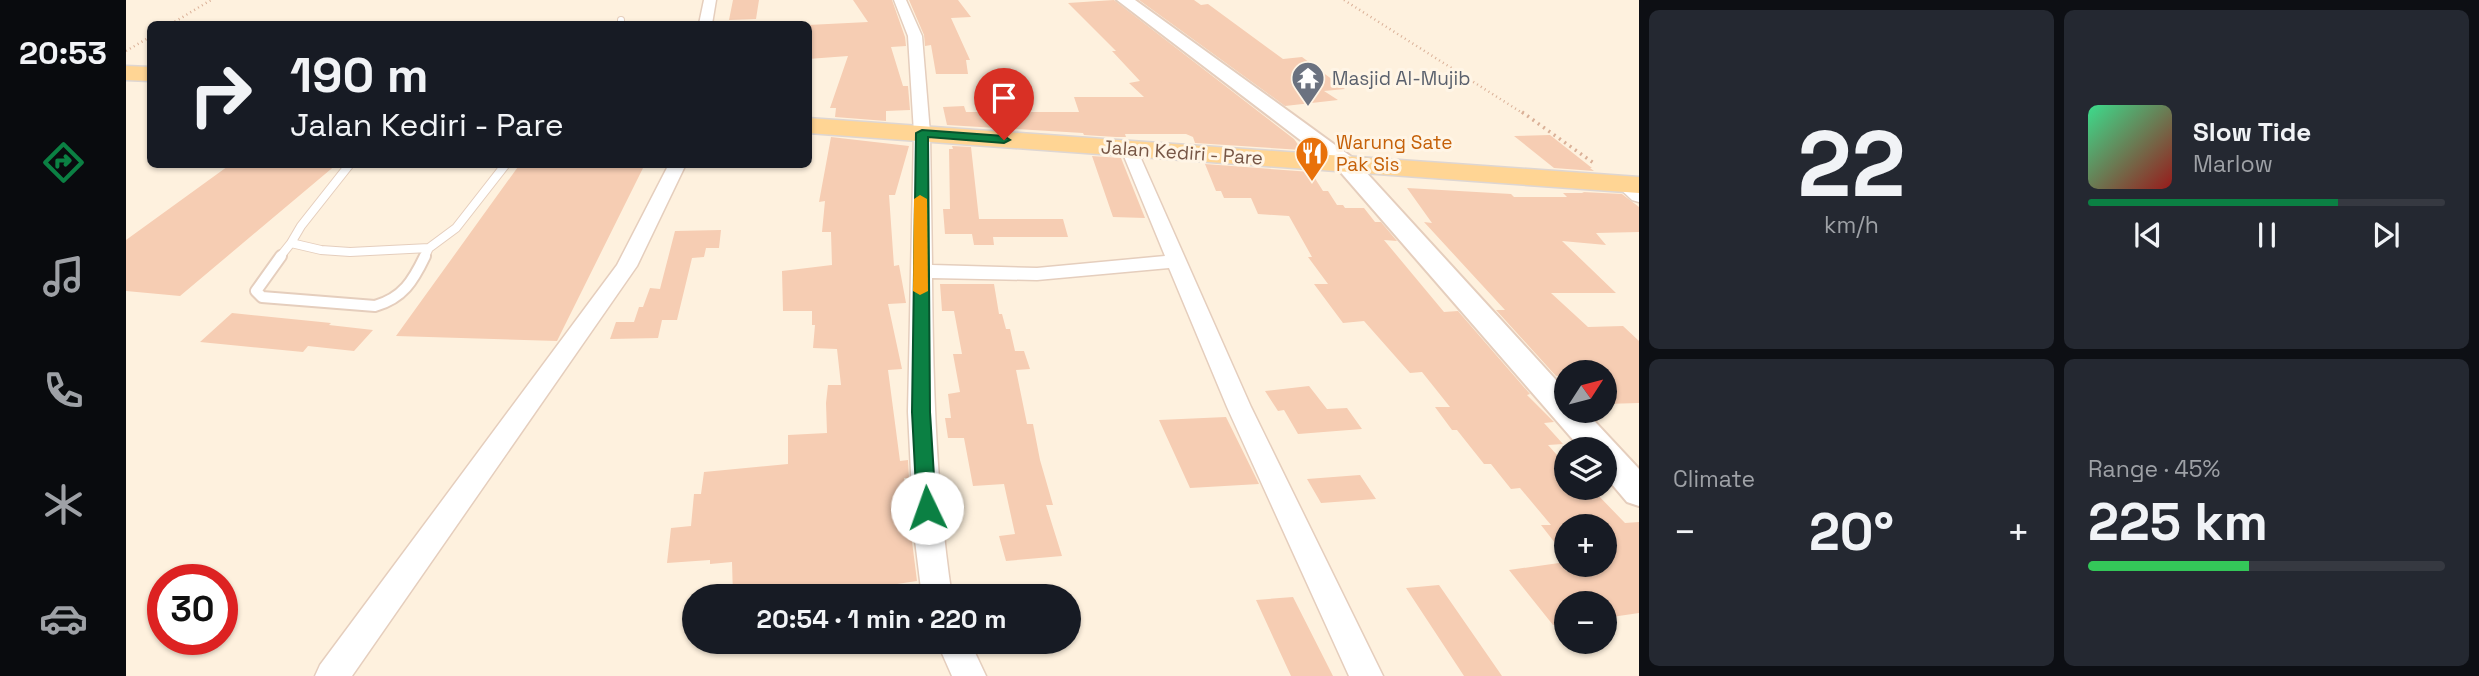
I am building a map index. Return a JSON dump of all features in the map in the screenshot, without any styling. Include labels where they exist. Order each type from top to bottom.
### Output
[{"type":"main road","points":[[126,73],[147,74]]},
{"type":"main road","name":"Jalan Kediri - Pare","points":[[812,125],[1345,163],[1634,188]]},
{"type":"street","points":[[706,21],[710,0]]},
{"type":"street","points":[[900,0],[915,36],[922,133],[921,412],[928,532],[935,584]]},
{"type":"street","points":[[1125,0],[1345,163],[1589,437]]},
{"type":"street","points":[[1129,149],[1239,407],[1366,676]]},
{"type":"street","points":[[332,676],[627,266],[676,168]]},
{"type":"street","points":[[920,271],[1037,274],[1177,261]]},
{"type":"street","points":[[1617,467],[1639,492]]},
{"type":"street","points":[[959,654],[969,676]]},
{"type":"lane","points":[[347,168],[260,282],[256,291],[262,297],[375,306],[384,305],[405,295],[429,248],[456,228],[503,168]]},
{"type":"lane","points":[[291,243],[321,250],[350,252],[429,248]]},
{"type":"path","points":[[176,21],[211,0]]},
{"type":"path","points":[[1344,0],[1519,110],[1634,188]]},
{"type":"path","points":[[126,51],[147,39]]},
{"type":"building","points":[[733,0],[759,0],[756,19],[729,20]]},
{"type":"building","points":[[853,0],[892,0],[905,37],[906,46],[891,47],[903,86],[908,86],[910,110],[886,111],[886,121],[835,117],[836,108],[830,108],[848,56],[812,59],[812,25],[868,22]]},
{"type":"building","points":[[909,0],[958,0],[971,17],[951,18],[970,60],[966,60],[968,74],[936,74],[931,45],[925,46],[924,35]]},
{"type":"building","points":[[1114,0],[1294,139],[1302,150],[1195,143],[1193,137],[1186,134],[1125,134],[1126,137],[1116,137],[947,125],[943,107],[964,106],[966,112],[1079,112],[1074,97],[1144,97],[1129,83],[1140,81],[1112,51],[1116,51],[1068,3]]},
{"type":"building","points":[[1139,0],[1194,0],[1201,5],[1208,4],[1283,59],[1302,57],[1345,89],[1324,91],[1338,100],[1285,106]]},
{"type":"building","points":[[1550,135],[1594,171],[1554,168],[1514,136]]},
{"type":"building","points":[[831,137],[909,146],[895,195],[889,195],[894,266],[899,265],[906,303],[888,304],[902,369],[888,370],[900,461],[908,460],[909,478],[904,478],[917,581],[897,584],[733,584],[732,562],[710,564],[710,560],[667,563],[671,528],[691,526],[694,494],[701,494],[704,472],[788,464],[788,435],[827,433],[828,385],[841,385],[837,349],[813,348],[815,325],[812,325],[812,311],[783,311],[782,271],[832,265],[831,232],[822,232],[825,201],[819,202]]},
{"type":"building","points":[[952,146],[971,147],[979,219],[1063,219],[1068,237],[993,237],[994,245],[974,245],[972,234],[945,234],[943,209],[950,209],[949,149],[953,149]]},
{"type":"building","points":[[1092,156],[1121,158],[1145,218],[1113,217]]},
{"type":"building","points":[[1205,164],[1311,172],[1323,191],[1328,191],[1337,205],[1364,208],[1375,222],[1381,222],[1397,241],[1384,240],[1444,312],[1458,311],[1530,394],[1527,395],[1554,422],[1544,423],[1557,437],[1554,437],[1554,445],[1548,445],[1554,452],[1554,500],[1603,500],[1616,514],[1554,514],[1554,542],[1541,525],[1551,525],[1520,488],[1511,489],[1491,464],[1484,464],[1457,430],[1452,430],[1435,407],[1450,407],[1422,372],[1410,373],[1364,321],[1343,323],[1314,284],[1328,284],[1308,257],[1312,257],[1289,216],[1258,214],[1251,198],[1224,198],[1221,191],[1216,191]]},
{"type":"building","points":[[225,168],[332,168],[180,296],[126,291],[126,240]]},
{"type":"building","points":[[517,168],[643,168],[557,341],[396,336]]},
{"type":"building","points":[[1407,188],[1511,194],[1514,197],[1567,197],[1563,193],[1584,193],[1582,192],[1622,194],[1639,207],[1639,232],[1596,233],[1606,245],[1562,241],[1616,293],[1551,293],[1588,327],[1623,326],[1639,341],[1639,403],[1617,404],[1617,360],[1554,360],[1554,374],[1496,310],[1505,310],[1424,222],[1432,223]]},
{"type":"building","points":[[721,230],[719,248],[706,248],[704,257],[692,258],[677,320],[662,320],[658,338],[610,339],[616,322],[634,322],[650,288],[660,289],[675,231]]},
{"type":"building","points":[[940,284],[994,284],[999,314],[1002,314],[1006,329],[1010,329],[1015,351],[1024,351],[1030,369],[1016,370],[1027,424],[1033,424],[1053,505],[1046,505],[1062,556],[1006,561],[999,536],[1015,534],[1004,484],[973,486],[964,438],[948,438],[945,418],[951,418],[948,394],[960,392],[953,354],[962,354],[954,311],[942,311]]},
{"type":"building","points":[[232,313],[373,330],[354,351],[308,346],[303,352],[200,342]]},
{"type":"building","points":[[1309,386],[1327,409],[1347,408],[1362,429],[1298,434],[1284,410],[1278,411],[1265,391]]},
{"type":"building","points":[[1226,417],[1259,484],[1190,488],[1159,420]]},
{"type":"building","points":[[1360,475],[1376,499],[1321,503],[1307,479]]},
{"type":"building","points":[[1617,515],[1625,523],[1639,522],[1639,613],[1617,616],[1617,591],[1554,591],[1553,625],[1509,570],[1554,564],[1554,577],[1617,577]]},
{"type":"building","points":[[1439,585],[1502,676],[1464,676],[1406,588]]},
{"type":"building","points":[[1293,597],[1333,676],[1291,676],[1256,600]]},
{"type":"slow traffic","points":[[920,199],[920,291]]},
{"type":"place","name":"Masjid Al-Mujib","points":[[1308,108]]},
{"type":"place","name":"Warung Sate Pak Sis","points":[[1312,183]]},
{"type":"route","points":[[927,508],[921,412],[922,133],[1004,140]]}]
